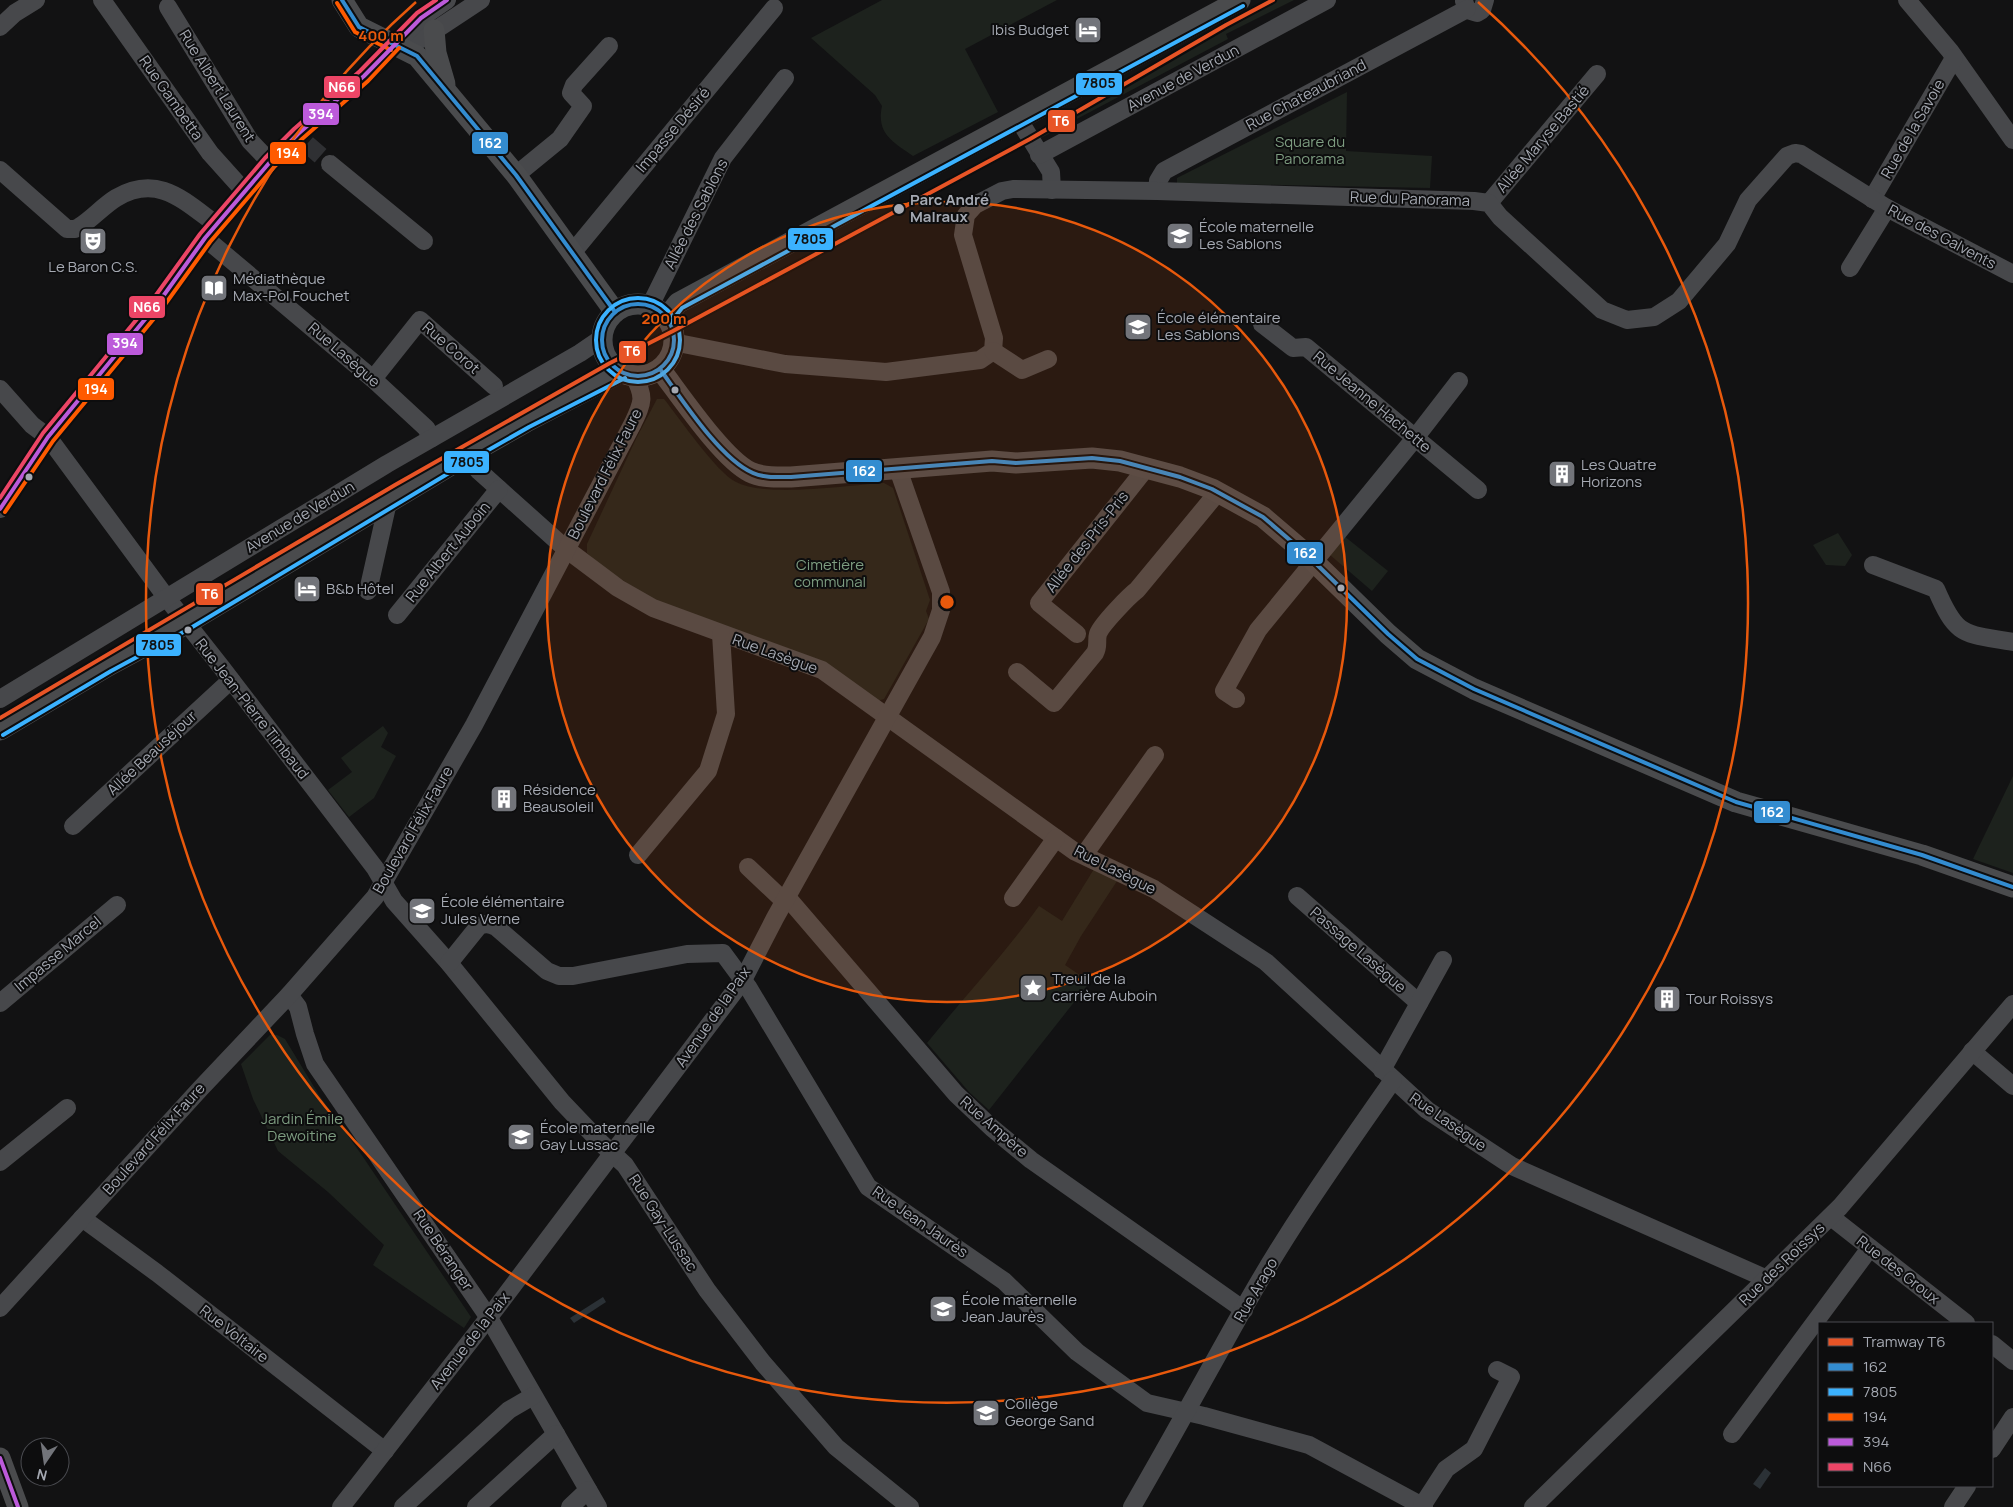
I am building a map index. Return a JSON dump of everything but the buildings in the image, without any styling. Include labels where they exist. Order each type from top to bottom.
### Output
[{"type":"main road","points":[[342,0],[359,27],[417,56],[516,175],[615,312]]},
{"type":"main road","points":[[658,312],[678,303],[1240,0]]},
{"type":"main road","points":[[434,30],[436,53],[446,91]]},
{"type":"main road","points":[[638,304],[658,312],[673,331],[674,342],[672,352],[660,369],[643,376],[628,374],[610,363],[603,350],[602,338],[608,320],[615,312],[626,306],[638,304]]},
{"type":"main road","points":[[660,369],[723,450],[738,465],[751,473],[772,477],[791,477],[992,461],[1016,463],[1092,458],[1120,461],[1180,477],[1218,492],[1263,517],[1417,659],[1474,689],[1736,802],[1922,855],[2013,886]]},
{"type":"main road","points":[[0,730],[108,666],[186,624],[466,456],[526,422],[628,374]]},
{"type":"main road","points":[[0,1458],[18,1507]]},
{"type":"street","points":[[0,27],[15,13],[36,0]]},
{"type":"street","name":"Rue Gambetta","points":[[102,0],[210,153],[245,192]]},
{"type":"street","points":[[0,509],[48,437],[156,306],[205,238],[270,162],[302,139],[421,18],[447,0]]},
{"type":"street","points":[[394,44],[422,39],[481,0]]},
{"type":"street","name":"Avenue de Verdun","points":[[1039,155],[1327,0]]},
{"type":"street","name":"Rue Chateaubriand","points":[[1157,191],[1158,181],[1164,171],[1465,4],[1472,13],[1478,13],[1482,10],[1485,0]]},
{"type":"street","points":[[1907,0],[1954,58],[2013,140]]},
{"type":"street","name":"Rue Albert Laurent","points":[[168,7],[250,141],[270,162]]},
{"type":"street","name":"Impasse Désiré","points":[[573,252],[774,8]]},
{"type":"street","points":[[516,175],[560,139],[583,106],[571,93],[574,85],[608,46]]},
{"type":"street","name":"Rue de la Savoie","points":[[1872,199],[1954,58]]},
{"type":"street","name":"Allée Maryse Bastié","points":[[1489,203],[1597,74]]},
{"type":"street","name":"Allée des Sablons","points":[[658,312],[723,158],[785,78]]},
{"type":"street","points":[[1019,120],[1051,172],[1052,190]]},
{"type":"street","name":"Rue du Panorama","points":[[993,351],[994,338],[964,234],[966,215],[975,205],[1002,191],[1013,189],[1157,191],[1489,203],[1500,217],[1602,310],[1627,320],[1654,316],[1679,301],[1727,244],[1748,200],[1787,156],[1795,153]]},
{"type":"street","name":"Rue des Galvents","points":[[1795,153],[1801,154],[1887,208],[2013,274]]},
{"type":"street","points":[[330,164],[424,241]]},
{"type":"street","points":[[0,170],[67,229],[75,230],[115,198],[128,192],[145,188],[158,188],[172,193],[217,225]]},
{"type":"street","points":[[1850,268],[1887,208]]},
{"type":"street","name":"Rue Lasègue","points":[[205,238],[372,379],[426,428],[432,438]]},
{"type":"street","name":"Rue Corot","points":[[372,379],[420,320],[494,386]]},
{"type":"street","name":"Rue Jeanne Hachette","points":[[1262,324],[1293,348],[1306,347],[1478,490]]},
{"type":"street","name":"Avenue de Verdun","points":[[0,699],[96,642],[166,597],[432,438],[580,353],[602,338]]},
{"type":"street","points":[[674,342],[785,364],[886,372],[980,360],[993,351],[1022,370],[1048,359]]},
{"type":"street","name":"Boulevard Félix Faure","points":[[0,1308],[289,995],[375,897],[474,725],[642,404],[642,392],[628,374]]},
{"type":"street","points":[[1236,699],[1224,691],[1258,630],[1415,438],[1459,381]]},
{"type":"street","name":"Rue Jean-Pierre Timbaud","points":[[0,389],[32,425],[48,437],[186,624],[232,680],[375,868],[383,885]]},
{"type":"street","name":"Rue Lasègue","points":[[466,456],[479,471],[566,549],[618,588],[653,608],[822,670],[1056,838],[1084,855],[1154,889],[1266,962],[1427,1110],[1512,1166],[1767,1279]]},
{"type":"street","name":"Allée des Pris-Pris","points":[[1077,634],[1039,603],[1147,467]]},
{"type":"street","name":"Avenue de la Paix","points":[[341,1507],[488,1318],[743,980],[932,637],[938,622],[942,601],[898,469]]},
{"type":"street","name":"Rue Albert Auboin","points":[[398,615],[499,489]]},
{"type":"street","points":[[1017,672],[1054,703],[1095,653],[1098,647],[1098,634],[1218,492]]},
{"type":"street","points":[[368,591],[388,502]]},
{"type":"street","points":[[1872,565],[1936,589],[1946,614],[1960,630],[1972,635],[2013,642]]},
{"type":"street","points":[[638,855],[708,771],[726,714],[721,634]]},
{"type":"street","name":"Allée Beauséjour","points":[[73,826],[232,680]]},
{"type":"street","points":[[1084,855],[1155,755]]},
{"type":"street","points":[[1013,898],[1056,838]]},
{"type":"street","name":"Rue Ampère","points":[[748,867],[786,899],[956,1094],[992,1128],[1031,1160],[1244,1310]]},
{"type":"street","name":"Rue Gay-Lussac","points":[[383,885],[394,901],[449,963],[562,1102],[625,1165],[707,1290],[763,1363],[836,1447],[910,1507]]},
{"type":"street","name":"Passage Lasègue","points":[[1297,896],[1419,1003]]},
{"type":"street","name":"Impasse Marcel","points":[[0,1003],[117,905]]},
{"type":"street","name":"Rue Jean Jaurès","points":[[449,963],[478,927],[484,924],[490,924],[548,971],[559,976],[573,976],[687,954],[724,953],[743,980],[868,1186],[1004,1281],[1077,1352],[1143,1401],[1152,1405],[1309,1445],[1423,1506]]},
{"type":"street","name":"Passage Lasègue","points":[[1388,1075],[1419,1003],[1442,960]]},
{"type":"street","name":"Rue Béranger","points":[[289,995],[298,1007],[315,1064],[488,1318],[598,1507]]},
{"type":"street","name":"Rue des Roissys","points":[[1541,1505],[1831,1217],[2013,1004]]},
{"type":"street","points":[[1972,1051],[2013,1086]]},
{"type":"street","name":"Rue Arago","points":[[1132,1507],[1244,1310],[1388,1075]]},
{"type":"street","points":[[0,1162],[67,1108]]},
{"type":"street","name":"Rue des Groux","points":[[1831,1217],[1965,1322]]},
{"type":"street","name":"Rue Voltaire","points":[[82,1218],[157,1273],[384,1451]]},
{"type":"street","points":[[1732,1434],[1870,1248]]},
{"type":"street","points":[[1993,1345],[2013,1361]]},
{"type":"street","points":[[1423,1506],[1446,1469],[1474,1449],[1511,1377],[1497,1370]]},
{"type":"street","points":[[403,1507],[508,1410],[533,1396]]},
{"type":"street","points":[[1993,1447],[2013,1417]]},
{"type":"street","points":[[476,1507],[556,1434]]},
{"type":"street","points":[[1953,1507],[1966,1487]]},
{"type":"street","points":[[570,1507],[588,1490]]},
{"type":"green space","name":"Parc André Malraux","points":[[882,0],[1057,0],[965,49],[998,112],[913,156],[893,141],[884,130],[881,116],[882,106],[875,95],[811,38]]},
{"type":"green space","points":[[1277,0],[1294,0],[1226,34],[1228,39],[1039,139],[1038,137],[1111,97]]},
{"type":"green space","name":"Square du Panorama","points":[[1347,92],[1346,151],[1432,156],[1430,188],[1177,183],[1177,178]]},
{"type":"green space","name":"Cimetière communal","points":[[657,399],[664,399],[709,457],[736,482],[750,487],[787,490],[884,483],[893,488],[930,600],[926,611],[929,619],[884,699],[877,701],[658,603],[602,567],[587,553],[587,544],[636,439]]},
{"type":"green space","points":[[1838,533],[1852,555],[1845,566],[1826,565],[1813,545]]},
{"type":"green space","points":[[1344,536],[1388,571],[1372,591],[1329,554]]},
{"type":"green space","points":[[383,726],[388,733],[381,747],[396,756],[374,798],[349,817],[328,790],[352,772],[341,758]]},
{"type":"green space","points":[[2013,776],[2013,873],[1973,859]]},
{"type":"green space","name":"Treuil de la carrière Auboin","points":[[1094,869],[1117,881],[1081,936],[1065,965],[1090,982],[989,1110],[969,1092],[927,1043],[1039,906],[1062,921]]},
{"type":"green space","name":"Jardin Émile Dewoitine","points":[[270,1035],[277,1035],[285,1039],[319,1095],[471,1317],[464,1328],[373,1265],[384,1245],[328,1192],[278,1151],[253,1099],[241,1064]]},
{"type":"shaded area","points":[[603,1297],[606,1302],[574,1323],[570,1318]]},
{"type":"shaded area","points":[[1765,1468],[1771,1473],[1760,1489],[1753,1484]]},
{"type":"tunnel","points":[[307,144],[330,164]]},
{"type":"tram line","name":"T6","points":[[0,718],[395,485],[610,363],[1030,139],[1226,25],[1273,0]]},
{"type":"transit line","name":"162","points":[[342,0],[359,27],[417,56],[516,175],[615,312]]},
{"type":"transit line","name":"N66","points":[[0,498],[43,433],[151,302],[200,234],[265,158],[294,129],[360,71],[417,13],[436,0]]},
{"type":"transit line","name":"394","points":[[0,509],[48,437],[156,306],[205,238],[270,162],[298,134],[364,76],[421,18],[447,0]]},
{"type":"transit line","name":"194","points":[[337,3],[355,32],[391,50]]},
{"type":"transit line","name":"7805","points":[[671,322],[682,308],[1243,6]]},
{"type":"transit line","name":"194","points":[[5,512],[53,441],[161,310],[210,242],[275,166],[302,139],[368,81],[399,48]]},
{"type":"transit line","name":"7805","points":[[638,298],[654,301],[668,310],[677,324],[680,340],[677,356],[668,370],[654,379],[638,382],[622,379],[608,370],[599,356],[596,340],[599,324],[608,310],[622,301],[638,298]]},
{"type":"transit line","name":"162","points":[[638,304],[658,310],[668,320],[674,340],[668,360],[658,370],[638,376],[618,370],[608,360],[602,340],[608,320],[618,310],[638,304]]},
{"type":"transit line","name":"162","points":[[660,369],[715,442],[740,466],[762,476],[791,477],[992,461],[1016,463],[1092,458],[1120,461],[1180,477],[1212,489],[1263,517],[1305,553],[1388,634],[1417,659],[1474,689],[1736,802],[1922,855],[2013,887]]},
{"type":"transit line","name":"7805","points":[[3,735],[111,671],[189,629],[469,461],[529,427],[625,378]]},
{"type":"transit line","name":"394","points":[[0,1458],[18,1507]]},
{"type":"place","name":"Ibis Budget","points":[[1088,30]]},
{"type":"place","name":"Parc André Malraux","points":[[899,209]]},
{"type":"place","name":"École maternelle Les Sablons","points":[[1180,236]]},
{"type":"place","name":"Le Baron C.S.","points":[[93,241]]},
{"type":"place","name":"Médiathèque Max-Pol Fouchet","points":[[214,288]]},
{"type":"place","name":"École élémentaire Les Sablons","points":[[1138,327]]},
{"type":"place","name":"Les Quatre Horizons","points":[[1562,474]]},
{"type":"place","name":"B&b Hôtel","points":[[307,589]]},
{"type":"place","name":"Résidence Beausoleil","points":[[504,799]]},
{"type":"place","name":"École élémentaire Jules Verne","points":[[422,911]]},
{"type":"place","name":"Treuil de la carrière Auboin","points":[[1033,988]]},
{"type":"place","name":"Tour Roissys","points":[[1667,999]]},
{"type":"place","name":"École maternelle Gay Lussac","points":[[521,1137]]},
{"type":"place","name":"École maternelle Jean Jaurès","points":[[943,1309]]},
{"type":"place","name":"Collège George Sand","points":[[986,1413]]}]
